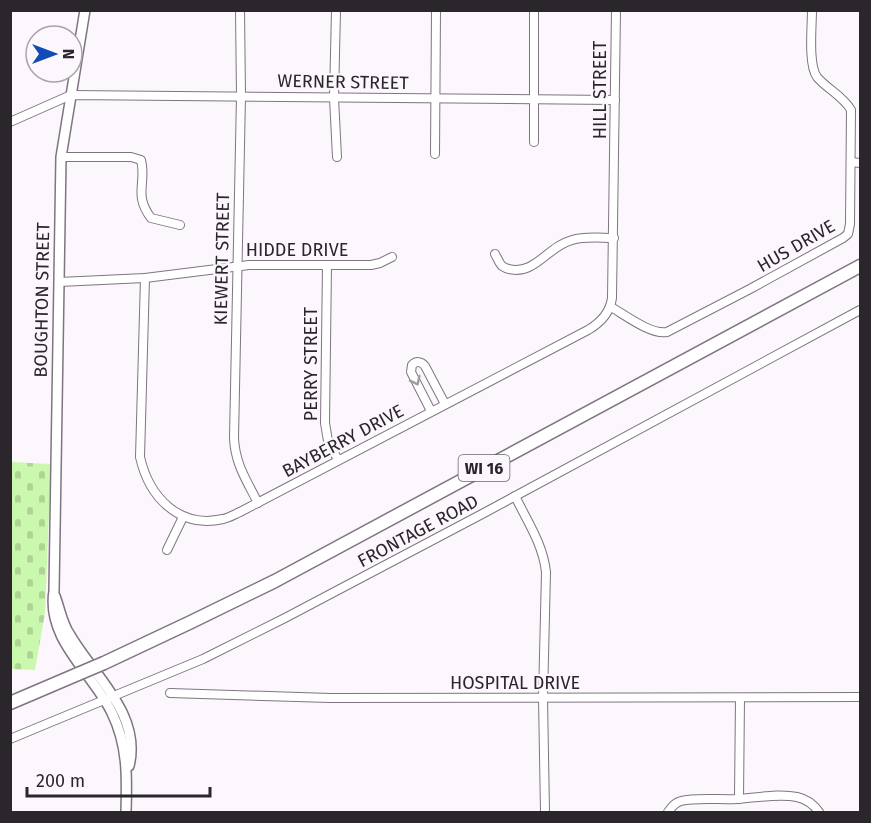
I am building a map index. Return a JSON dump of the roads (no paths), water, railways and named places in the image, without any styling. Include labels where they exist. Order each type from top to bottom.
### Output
[{"type":"highway","name":"WI 16","points":[[10,703],[104,663],[276,580],[861,266]]},
{"type":"street","name":"BOUGHTON STREET","points":[[85,10],[61,157],[52,608],[60,633],[73,656],[109,699],[124,747],[127,771],[126,813]]},
{"type":"street","name":"KIEWERT STREET","points":[[240,10],[241,96],[234,450],[238,465],[258,503]]},
{"type":"street","points":[[336,10],[334,98],[337,157]]},
{"type":"street","points":[[435,154],[436,10]]},
{"type":"street","points":[[534,10],[534,142]]},
{"type":"street","name":"HILL STREET","points":[[614,238],[615,10]]},
{"type":"street","name":"HUS DRIVE","points":[[611,307],[652,330],[660,333],[667,332],[848,234],[850,228],[851,111],[841,98],[817,77],[813,68],[812,10]]},
{"type":"street","name":"WERNER STREET","points":[[71,95],[615,100]]},
{"type":"street","points":[[10,122],[71,95]]},
{"type":"street","points":[[61,157],[131,157],[141,160],[143,208],[151,218],[180,225]]},
{"type":"street","points":[[851,162],[861,163]]},
{"type":"street","points":[[495,254],[501,266],[519,270],[528,267],[571,240],[614,238],[611,307]]},
{"type":"street","name":"HIDDE DRIVE","points":[[59,282],[145,278],[237,266],[370,265],[392,257]]},
{"type":"street","name":"PERRY STREET","points":[[327,265],[325,423],[328,441],[338,460]]},
{"type":"street","points":[[145,278],[140,457],[151,487],[167,506],[183,517],[168,550]]},
{"type":"street","name":"BAYBERRY DRIVE","points":[[183,517],[196,520],[226,519],[595,326],[611,307]]},
{"type":"street","name":"FRONTAGE ROAD","points":[[10,739],[203,659],[285,618],[861,310]]},
{"type":"street","points":[[431,411],[411,372],[412,365],[416,362],[425,366],[446,404]]},
{"type":"street","points":[[515,496],[540,546],[546,572],[543,698],[545,813]]},
{"type":"street","name":"HOSPITAL DRIVE","points":[[170,693],[330,698],[861,697]]},
{"type":"street","points":[[739,799],[740,698]]},
{"type":"street","points":[[668,813],[673,804],[684,801],[775,796],[796,796],[806,800],[819,813]]}]
